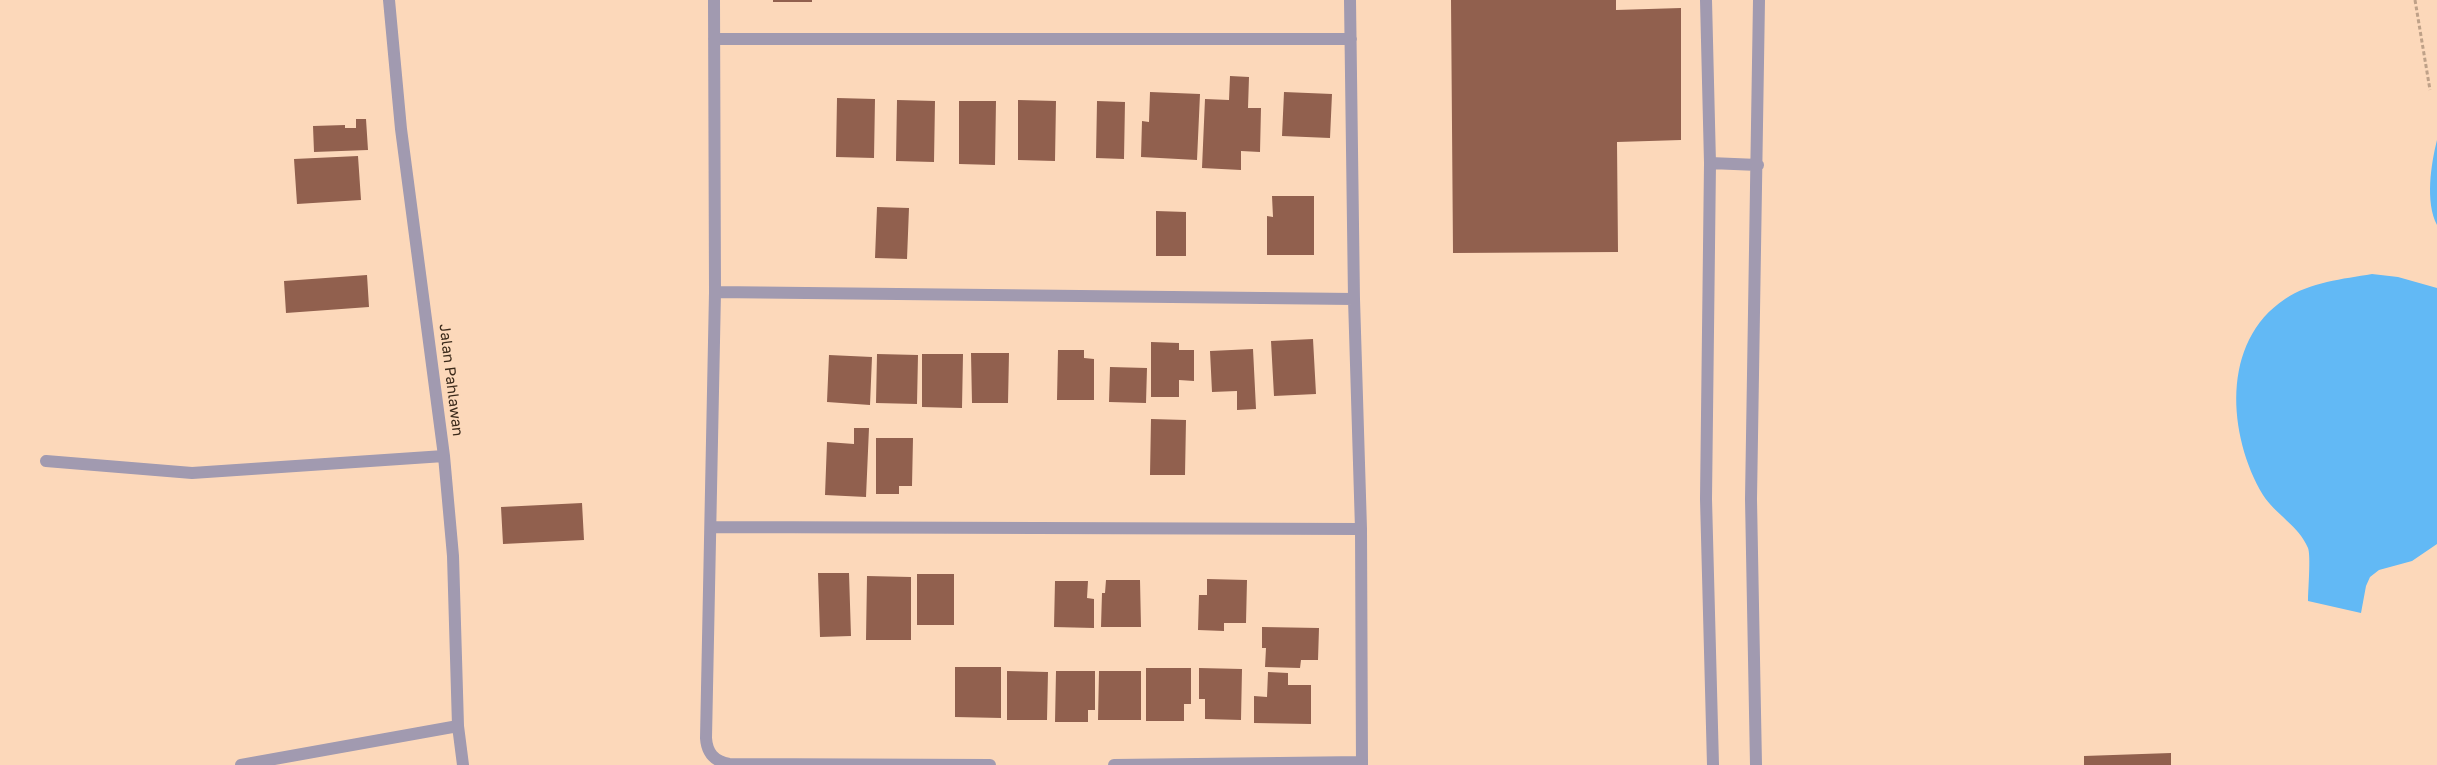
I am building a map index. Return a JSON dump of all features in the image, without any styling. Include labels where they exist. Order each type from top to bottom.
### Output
[{"type":"street","name":"Jalan Pahlawan","points":[[389,0],[401,130],[444,456],[453,556],[458,726],[463,765]]},
{"type":"street","points":[[714,0],[715,292],[706,738],[709,752],[717,761],[729,764],[990,765]]},
{"type":"street","points":[[1114,765],[1362,764],[1362,529],[1354,299],[1350,0]]},
{"type":"street","points":[[1706,0],[1710,163],[1706,499],[1713,765]]},
{"type":"street","points":[[1756,765],[1751,499],[1758,165],[1759,0]]},
{"type":"street","points":[[714,40],[1351,39]]},
{"type":"street","points":[[1710,163],[1758,165]]},
{"type":"street","points":[[715,292],[1354,299]]},
{"type":"street","points":[[46,461],[192,473],[444,456]]},
{"type":"street","points":[[711,527],[1362,529]]},
{"type":"street","points":[[241,765],[458,726]]},
{"type":"path","points":[[2415,0],[2430,90]]},
{"type":"water","points":[[2437,140],[2437,225],[2431,205],[2430,183]]},
{"type":"water","points":[[2372,274],[2398,277],[2437,288],[2437,544],[2412,561],[2379,570],[2370,577],[2366,586],[2361,613],[2308,601],[2308,548],[2299,533],[2268,502],[2251,471],[2237,418],[2236,391],[2240,364],[2249,339],[2264,317],[2285,299],[2305,289],[2338,280]]},
{"type":"building","points":[[773,0],[812,0],[812,2],[773,2]]},
{"type":"building","points":[[1451,0],[1616,0],[1616,10],[1681,8],[1681,140],[1617,142],[1618,252],[1453,253]]},
{"type":"building","points":[[1230,76],[1249,77],[1248,108],[1261,108],[1260,152],[1241,151],[1241,170],[1202,168],[1205,99],[1229,100]]},
{"type":"building","points":[[1150,92],[1200,94],[1197,160],[1141,157],[1142,121],[1149,122]]},
{"type":"building","points":[[1284,92],[1332,94],[1330,138],[1282,136]]},
{"type":"building","points":[[837,98],[875,99],[874,158],[836,157]]},
{"type":"building","points":[[897,100],[935,101],[934,162],[896,161]]},
{"type":"building","points":[[1018,100],[1056,101],[1055,161],[1018,160]]},
{"type":"building","points":[[959,101],[996,101],[995,165],[959,164]]},
{"type":"building","points":[[1097,101],[1125,102],[1124,159],[1096,158]]},
{"type":"building","points":[[356,119],[366,119],[368,150],[314,152],[313,126],[345,125],[345,128],[356,128]]},
{"type":"building","points":[[358,156],[361,200],[297,204],[294,159]]},
{"type":"building","points":[[1272,196],[1314,196],[1314,255],[1267,255],[1267,216],[1273,217]]},
{"type":"building","points":[[877,207],[909,208],[907,259],[875,258]]},
{"type":"building","points":[[1156,211],[1186,212],[1186,256],[1156,256]]},
{"type":"building","points":[[367,275],[369,307],[286,313],[284,281]]},
{"type":"building","points":[[1313,339],[1316,394],[1274,396],[1271,341]]},
{"type":"building","points":[[1151,342],[1179,343],[1179,350],[1194,350],[1194,381],[1179,380],[1179,397],[1151,397]]},
{"type":"building","points":[[1253,349],[1256,409],[1237,410],[1237,391],[1212,392],[1210,351]]},
{"type":"building","points":[[1058,350],[1084,350],[1084,358],[1094,359],[1094,400],[1057,400]]},
{"type":"building","points":[[971,353],[1009,353],[1008,403],[972,403]]},
{"type":"building","points":[[877,354],[918,355],[917,404],[876,403]]},
{"type":"building","points":[[922,354],[963,354],[962,408],[922,407]]},
{"type":"building","points":[[829,355],[872,357],[870,405],[827,402]]},
{"type":"building","points":[[1110,367],[1147,368],[1146,403],[1109,402]]},
{"type":"building","points":[[1151,419],[1186,420],[1185,475],[1150,475]]},
{"type":"building","points":[[854,428],[869,428],[866,497],[825,495],[827,442],[854,444]]},
{"type":"building","points":[[876,438],[913,438],[912,486],[899,486],[899,494],[876,494]]},
{"type":"building","points":[[582,503],[584,540],[503,544],[501,507]]},
{"type":"building","points":[[818,573],[849,573],[851,636],[820,637]]},
{"type":"building","points":[[917,574],[954,574],[954,625],[917,625]]},
{"type":"building","points":[[867,576],[911,577],[911,640],[866,640]]},
{"type":"building","points":[[1207,579],[1247,580],[1246,623],[1224,623],[1224,631],[1198,630],[1199,595],[1207,595]]},
{"type":"building","points":[[1106,580],[1140,580],[1141,627],[1101,627],[1102,593],[1105,593]]},
{"type":"building","points":[[1055,581],[1088,581],[1087,598],[1094,599],[1094,628],[1054,627]]},
{"type":"building","points":[[1262,627],[1319,628],[1318,660],[1301,660],[1300,668],[1265,667],[1266,648],[1262,648]]},
{"type":"building","points":[[955,667],[1001,667],[1001,718],[955,717]]},
{"type":"building","points":[[1146,668],[1191,668],[1191,704],[1184,704],[1184,721],[1146,721]]},
{"type":"building","points":[[1199,668],[1242,669],[1241,720],[1205,719],[1205,699],[1199,699]]},
{"type":"building","points":[[1007,671],[1048,672],[1047,720],[1007,720]]},
{"type":"building","points":[[1056,671],[1095,671],[1095,710],[1088,710],[1088,722],[1055,722]]},
{"type":"building","points":[[1099,671],[1141,671],[1141,720],[1098,720]]},
{"type":"building","points":[[1268,672],[1288,673],[1288,685],[1311,685],[1311,724],[1254,723],[1254,696],[1267,697]]},
{"type":"building","points":[[2171,753],[2171,765],[2084,765],[2084,756]]}]
